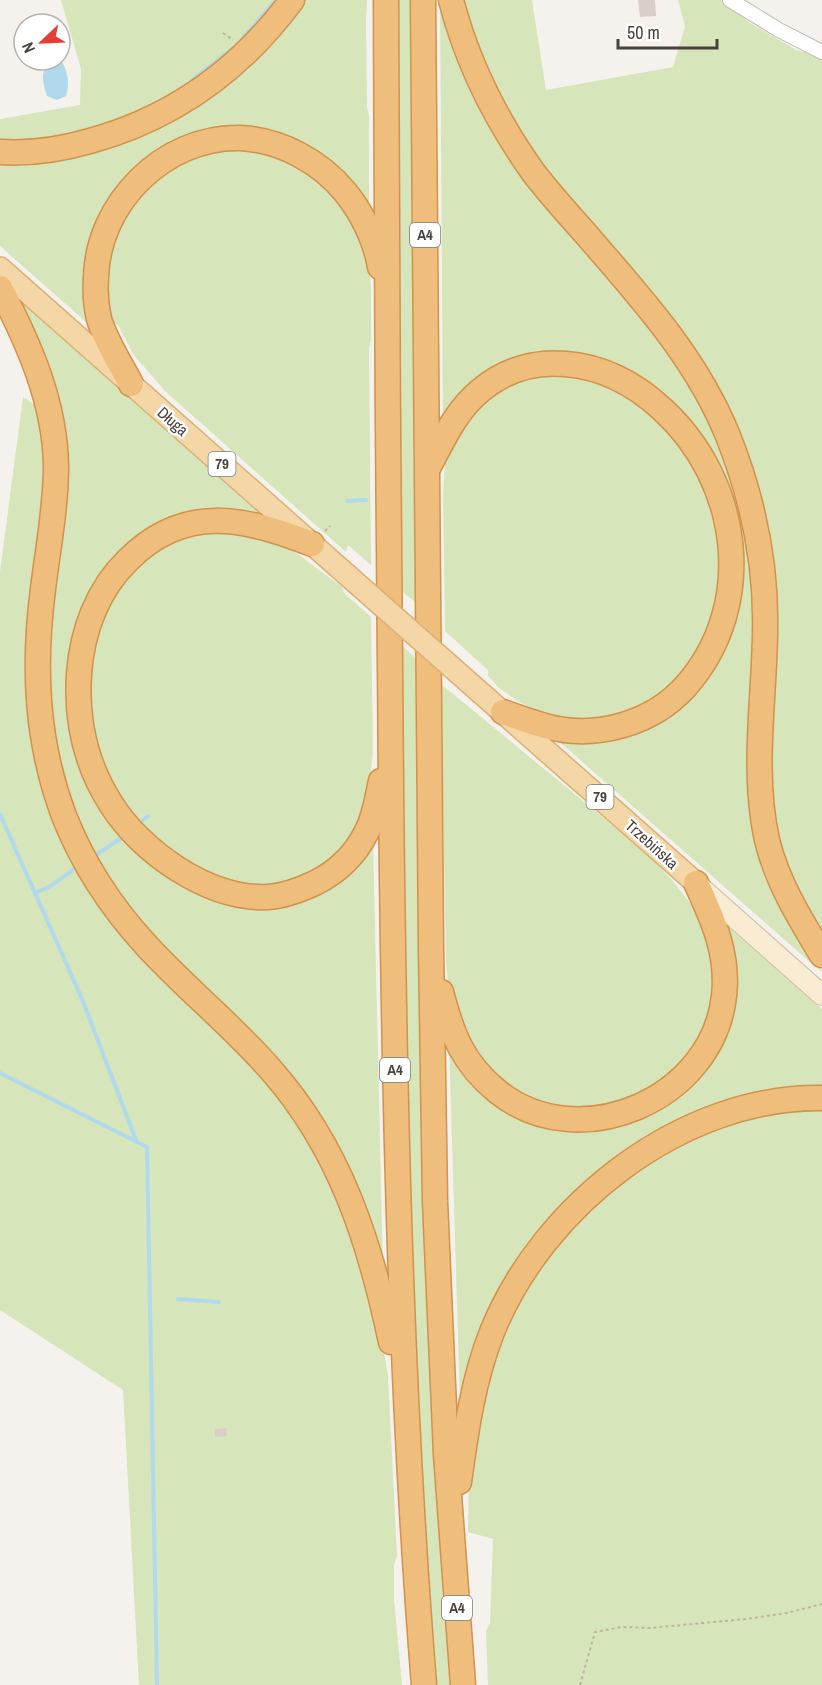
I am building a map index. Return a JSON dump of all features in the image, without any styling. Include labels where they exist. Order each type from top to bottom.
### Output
[{"type":"highway","points":[[0,152],[42,150],[74,145],[110,135],[154,118],[207,86],[238,61],[259,40],[292,0]]},
{"type":"highway","name":"A4","points":[[386,0],[390,735],[397,1184],[405,1406],[424,1685]]},
{"type":"highway","name":"A4","points":[[423,0],[431,948],[438,1295],[451,1532],[463,1685]]},
{"type":"highway","points":[[451,0],[474,67],[491,103],[517,147],[554,198],[674,339],[710,397],[728,435],[752,509],[759,541],[766,604],[759,766],[760,796],[767,839],[776,871],[784,888],[822,955]]},
{"type":"highway","points":[[131,384],[99,317],[96,283],[96,258],[99,247],[112,214],[130,189],[153,167],[200,144],[240,138],[259,141],[293,152],[312,161],[328,173],[356,206],[370,235],[379,259],[387,315]]},
{"type":"highway","points":[[0,288],[36,364],[46,396],[54,439],[56,466],[54,512],[43,591],[37,675],[46,753],[64,814],[90,870],[126,921],[146,945],[272,1071],[297,1103],[316,1133],[343,1181],[369,1249],[381,1293],[405,1406]]},
{"type":"highway","points":[[427,470],[459,413],[469,401],[497,379],[537,364],[574,365],[591,368],[623,380],[655,402],[684,431],[701,455],[721,498],[728,523],[730,548],[728,602],[706,660],[680,693],[647,717],[609,729],[584,731],[546,727],[503,712]]},
{"type":"highway","points":[[317,538],[254,524],[215,520],[174,530],[147,543],[135,553],[111,579],[87,628],[78,685],[84,745],[103,791],[112,805],[134,834],[156,855],[182,872],[212,886],[245,896],[268,897],[292,893],[320,880],[341,866],[359,846],[373,817],[390,735]]},
{"type":"highway","points":[[431,948],[452,1032],[467,1059],[489,1084],[515,1102],[546,1115],[563,1119],[610,1117],[646,1104],[673,1088],[701,1058],[715,1032],[725,995],[723,956],[719,935],[696,883]]},
{"type":"highway","points":[[451,1532],[468,1414],[486,1348],[510,1296],[535,1256],[555,1230],[579,1204],[609,1178],[680,1132],[740,1109],[789,1099],[822,1098]]},
{"type":"main road","name":"Długa","points":[[0,268],[131,384],[317,538],[346,574],[482,694]]},
{"type":"main road","name":"Trzebińska","points":[[482,694],[822,994]]},
{"type":"street","points":[[730,0],[779,30],[822,52]]},
{"type":"path","points":[[223,33],[238,45]]},
{"type":"path","points":[[317,538],[330,526]]},
{"type":"path","points":[[580,1685],[595,1632],[622,1627],[650,1628],[746,1619],[787,1613],[822,1604]]},
{"type":"green space","points":[[61,0],[282,0],[254,34],[176,97],[72,138],[0,144],[0,119],[80,105],[81,69],[72,38],[72,12],[64,12]]},
{"type":"green space","points":[[301,0],[367,0],[369,206],[246,129],[115,192],[99,219],[86,258],[86,277],[94,329],[0,246],[0,158],[141,131]]},
{"type":"green space","points":[[395,0],[414,0],[418,604],[400,590]]},
{"type":"green space","points":[[440,0],[456,39],[710,411],[754,544],[754,762],[802,934],[822,971],[554,737],[674,711],[737,566],[675,413],[544,357],[443,427]]},
{"type":"green space","points":[[461,0],[532,0],[546,90],[673,67],[685,26],[678,0],[723,0],[750,23],[796,50],[822,57],[822,943],[775,847],[746,462],[551,182],[495,92]]},
{"type":"green space","points":[[223,150],[250,150],[289,161],[329,188],[350,212],[368,252],[371,287],[369,347],[371,565],[348,545],[346,552],[165,391],[133,354],[118,325],[111,323],[104,273],[119,219],[153,180],[188,160]]},
{"type":"green space","points":[[12,294],[267,518],[171,520],[71,653],[107,814],[260,904],[373,841],[383,1273],[345,1168],[124,908],[67,801],[44,684],[63,500]]},
{"type":"green space","points":[[563,370],[624,389],[692,453],[722,532],[721,596],[696,664],[644,710],[584,723],[549,715],[521,703],[499,688],[488,676],[488,670],[445,631],[443,493],[448,448],[455,433],[501,385]]},
{"type":"green space","points":[[23,397],[43,410],[48,442],[29,650],[59,825],[282,1096],[329,1171],[378,1316],[388,1376],[397,1556],[394,1565],[394,1600],[402,1685],[139,1685],[123,1390],[0,1310],[0,572]]},
{"type":"green space","points":[[225,528],[274,541],[291,549],[342,587],[344,593],[371,617],[373,749],[369,796],[362,822],[328,865],[312,875],[270,886],[232,882],[180,859],[141,828],[111,786],[91,735],[88,663],[106,605],[132,568],[176,538]]},
{"type":"green space","points":[[399,643],[420,662],[455,1685],[433,1685],[410,1310]]},
{"type":"green space","points":[[441,684],[645,852],[672,880],[701,917],[719,980],[698,1049],[644,1097],[581,1112],[514,1094],[478,1061],[450,1003],[446,961]]},
{"type":"green space","points":[[722,919],[822,1009],[822,1091],[789,1092],[587,1189],[460,1401],[449,1043],[465,1069],[582,1128],[710,1056]]},
{"type":"green space","points":[[822,1105],[822,1685],[488,1685],[486,1631],[490,1623],[493,1539],[468,1532],[469,1456],[501,1330],[532,1273],[596,1200],[671,1146],[742,1116]]},
{"type":"water","points":[[66,72],[68,88],[66,96],[57,100],[47,96],[43,73]]},
{"type":"building","points":[[638,0],[655,0],[656,16],[640,17]]},
{"type":"building","points":[[226,1428],[227,1436],[215,1437],[215,1429]]},
{"type":"waterway","points":[[242,39],[276,0]]},
{"type":"waterway","points":[[191,81],[232,49]]},
{"type":"waterway","points":[[347,501],[366,500]]},
{"type":"waterway","points":[[0,814],[82,999],[136,1140]]},
{"type":"waterway","points":[[138,824],[148,816]]},
{"type":"waterway","points":[[93,857],[124,836]]},
{"type":"waterway","points":[[35,893],[51,886],[78,866]]},
{"type":"waterway","points":[[0,1073],[147,1147],[157,1685]]},
{"type":"waterway","points":[[178,1299],[219,1302]]}]
